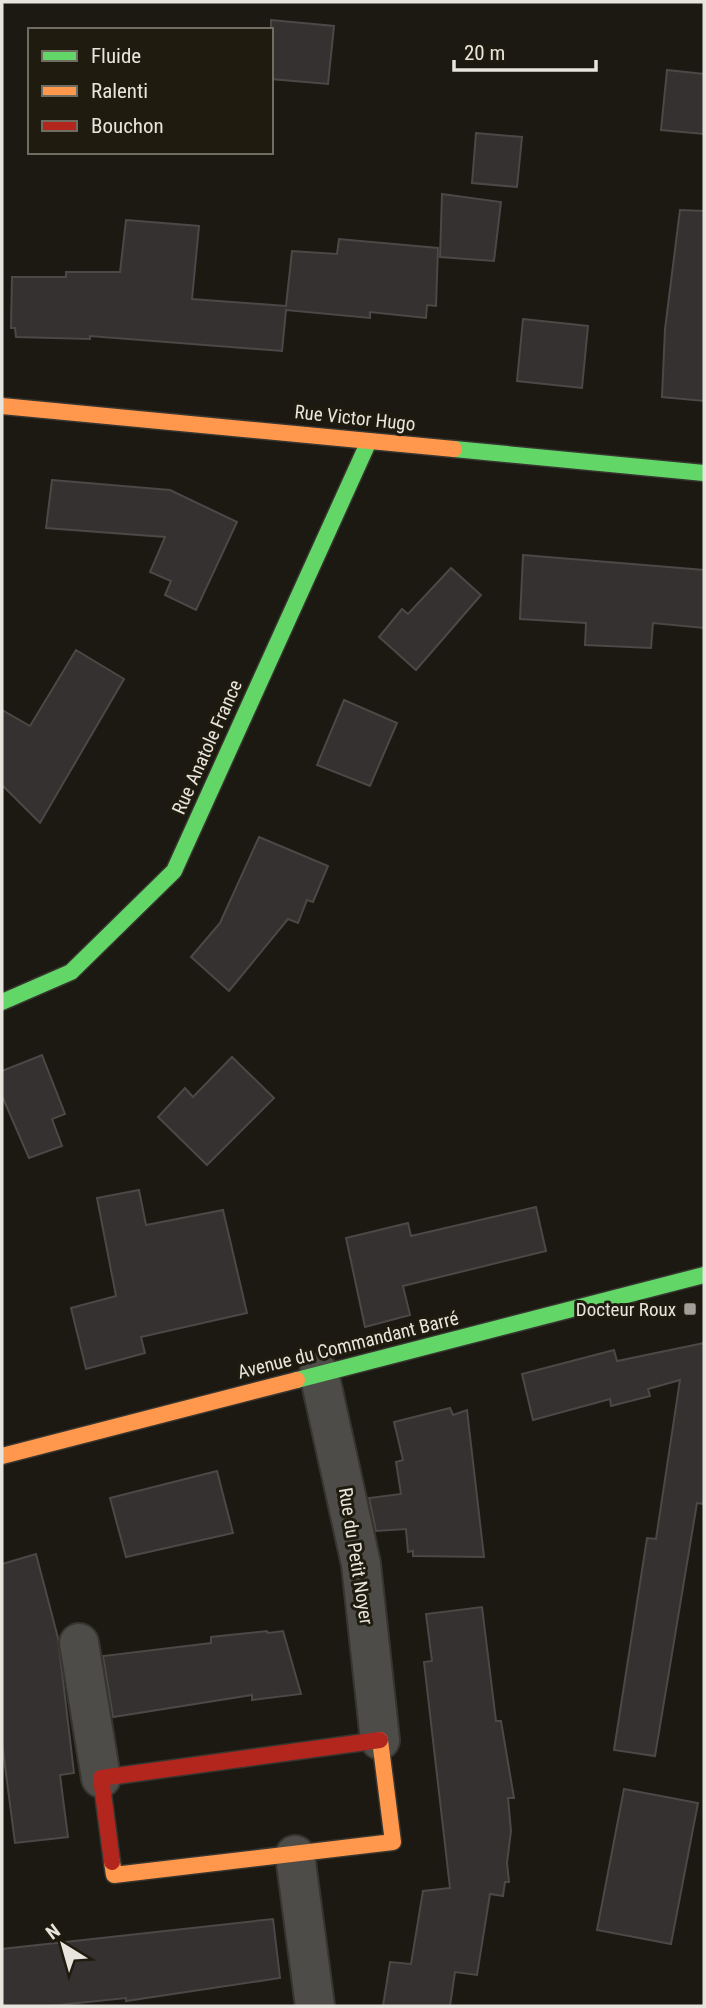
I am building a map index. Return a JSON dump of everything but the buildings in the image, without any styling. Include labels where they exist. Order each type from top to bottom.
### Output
[{"type":"street","name":"Rue Victor Hugo","points":[[2,405],[704,473]]},
{"type":"street","name":"Rue Anatole France","points":[[2,1002],[71,972],[174,871],[369,441]]},
{"type":"street","name":"Avenue du Commandant Barré","points":[[2,1456],[704,1275]]},
{"type":"street","name":"Rue du Petit Noyer","points":[[79,1643],[114,1875],[393,1842],[361,1564],[319,1373]]},
{"type":"street","points":[[101,1778],[380,1740]]},
{"type":"street","points":[[295,1855],[315,2006]]},
{"type":"traffic: fast","points":[[2,1002],[71,972],[174,871],[369,441]]},
{"type":"traffic: fast","points":[[454,449],[704,473]]},
{"type":"traffic: fast","points":[[297,1380],[704,1275]]},
{"type":"traffic: slow","points":[[2,406],[454,449]]},
{"type":"traffic: slow","points":[[2,1456],[297,1380]]},
{"type":"traffic: slow","points":[[112,1862],[114,1875],[393,1842],[380,1740]]},
{"type":"traffic: jam","points":[[112,1862],[101,1778],[380,1740]]},
{"type":"place","name":"Docteur Roux","points":[[690,1309]]}]
